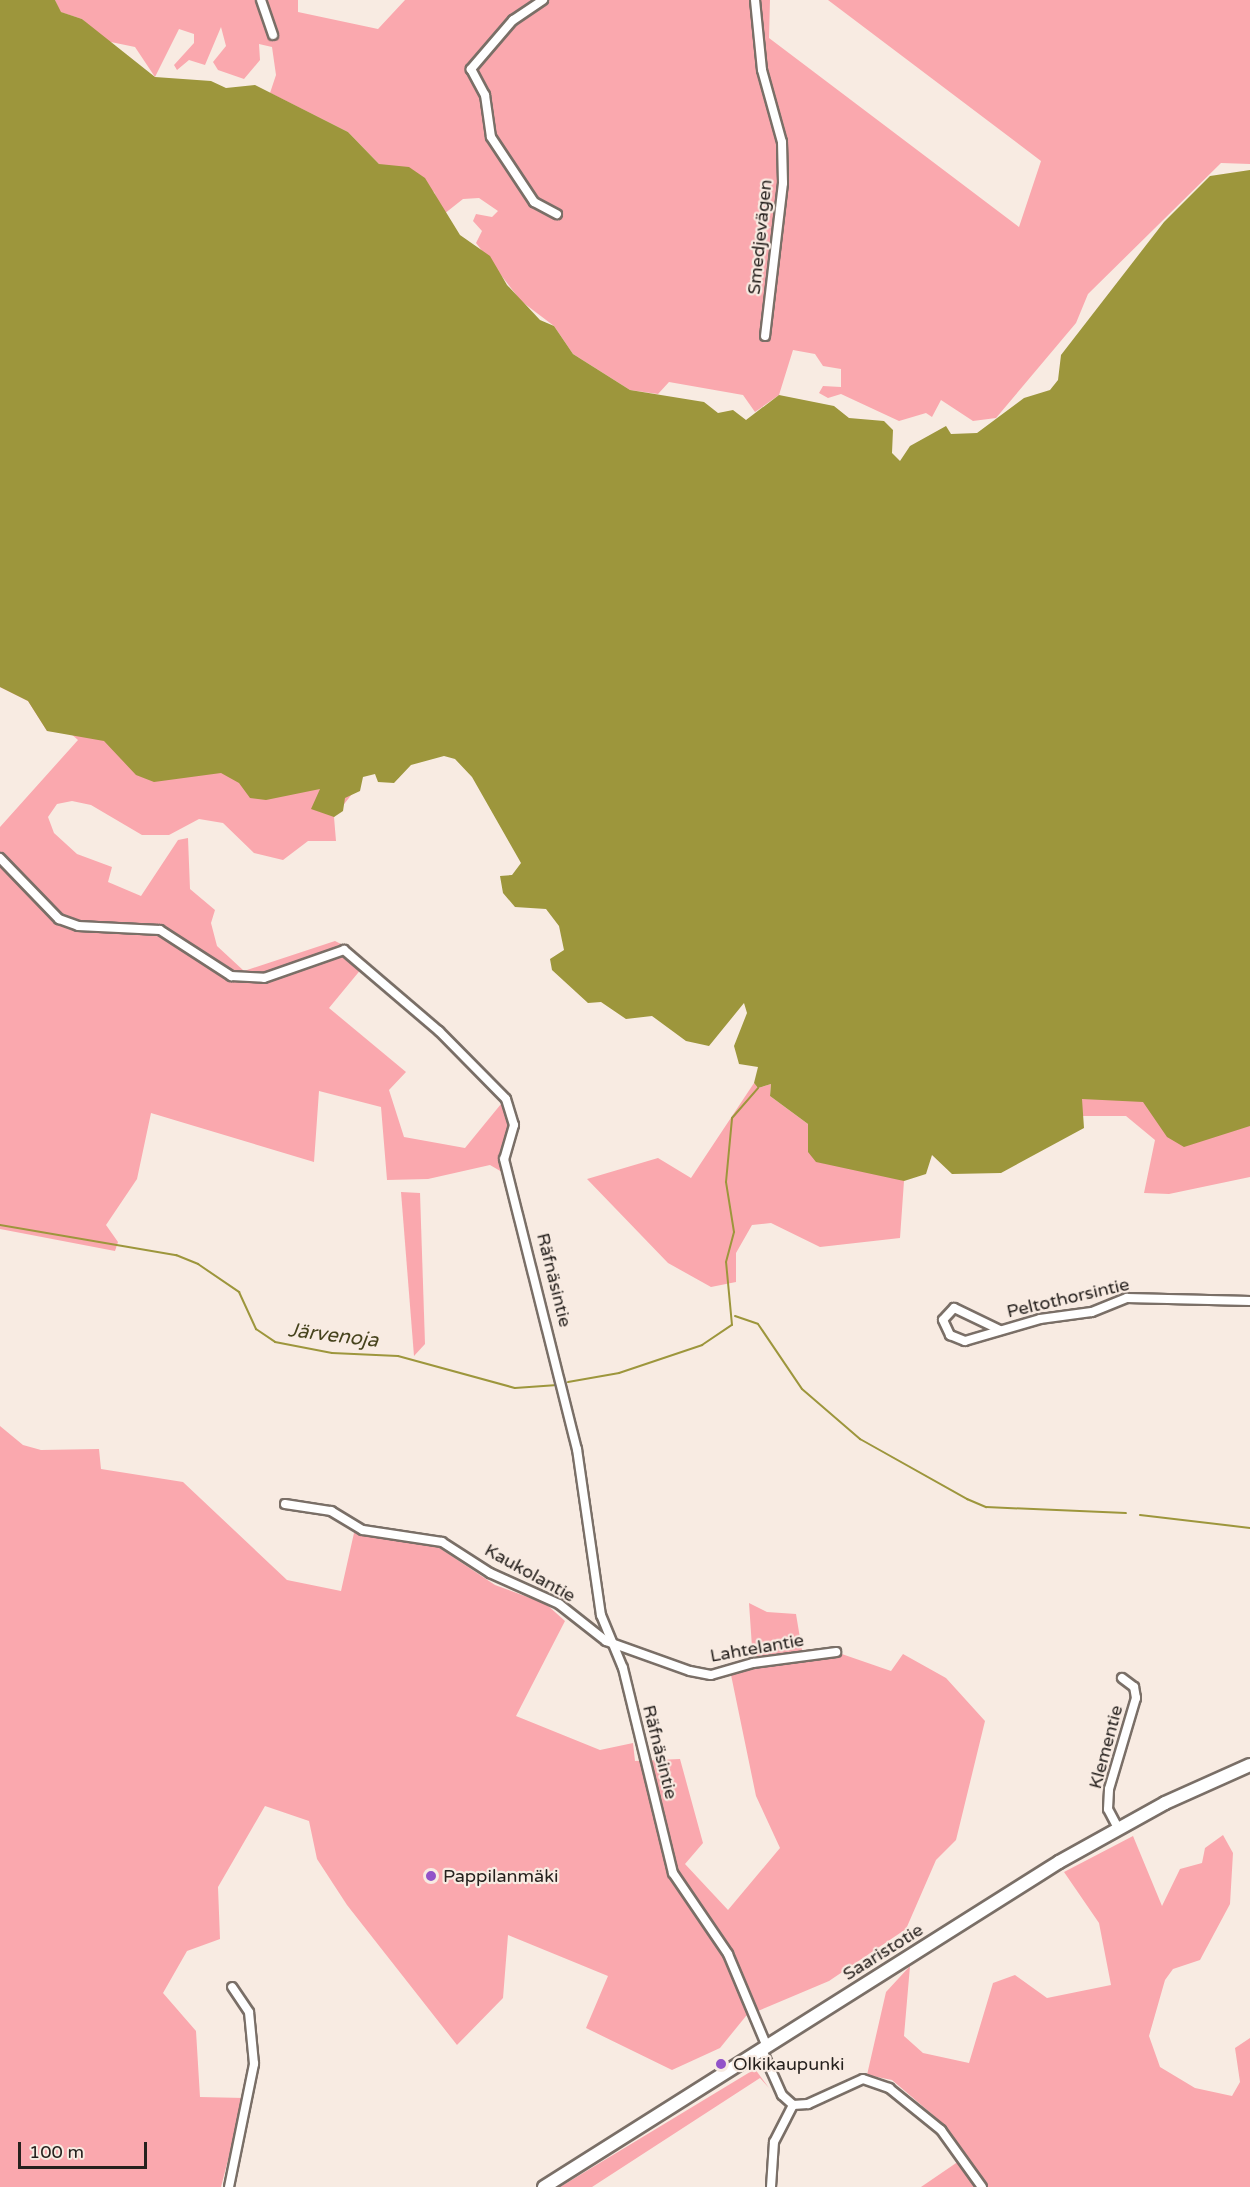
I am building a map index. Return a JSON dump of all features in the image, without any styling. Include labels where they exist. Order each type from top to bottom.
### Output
[{"type":"main road","name":"Saaristotie","points":[[544,2187],[1118,1828],[1250,1765]]},
{"type":"street","points":[[261,0],[273,35]]},
{"type":"street","points":[[543,0],[513,20],[471,69],[485,95],[491,136],[523,190],[557,213]]},
{"type":"street","name":"Smedjevägen","points":[[755,0],[762,70],[782,142],[783,183],[765,336]]},
{"type":"street","name":"Räfnäsintie","points":[[0,858],[59,919],[78,926],[160,930],[231,976],[264,978],[344,950],[439,1031],[506,1098],[514,1125],[504,1159],[577,1449],[600,1615],[616,1647],[644,1768],[667,1830],[673,1873],[728,1954],[782,2095],[793,2105]]},
{"type":"street","name":"Peltothorsintie","points":[[1000,1330],[954,1308],[943,1320],[950,1335],[965,1341],[1000,1330],[1092,1312],[1127,1298],[1250,1301]]},
{"type":"street","name":"Kaukolantie","points":[[285,1504],[331,1511],[363,1530],[442,1542],[490,1573],[559,1605],[616,1647]]},
{"type":"street","name":"Lahtelantie","points":[[616,1647],[711,1675],[753,1663],[836,1652]]},
{"type":"street","name":"Klementie","points":[[1118,1828],[1108,1809],[1109,1789],[1136,1698],[1134,1688],[1122,1678]]},
{"type":"street","points":[[229,2187],[254,2064],[249,2012],[232,1987]]},
{"type":"street","points":[[771,2187],[774,2142],[793,2105],[808,2104],[862,2079],[880,2084],[941,2130],[982,2187]]},
{"type":"shaded area","points":[[0,0],[55,0],[61,12],[82,19],[155,77],[211,81],[226,88],[255,85],[348,132],[379,164],[409,167],[425,178],[460,235],[490,256],[507,285],[540,320],[554,326],[573,354],[630,390],[704,402],[718,413],[733,410],[746,420],[779,395],[834,406],[849,418],[884,421],[893,430],[892,453],[900,461],[910,446],[946,426],[951,434],[977,433],[1024,398],[1050,390],[1058,380],[1061,355],[1164,222],[1210,176],[1250,170],[1250,1126],[1184,1147],[1167,1137],[1143,1102],[1082,1099],[1084,1128],[1001,1173],[952,1174],[932,1155],[926,1174],[904,1181],[816,1162],[808,1152],[808,1124],[770,1096],[771,1084],[758,1088],[754,1083],[758,1067],[739,1064],[734,1046],[747,1013],[744,1003],[709,1046],[686,1041],[652,1016],[626,1019],[601,1002],[588,1003],[552,970],[550,959],[564,950],[559,926],[546,909],[515,907],[503,893],[500,876],[512,875],[521,863],[472,777],[455,759],[444,756],[411,765],[394,783],[378,782],[375,774],[363,777],[360,791],[345,798],[343,811],[334,817],[311,809],[320,789],[266,800],[250,798],[239,783],[221,773],[154,782],[136,775],[104,741],[47,731],[28,701],[0,687]]},
{"type":"shaded area","points":[[55,0],[298,0],[298,12],[378,29],[405,0],[770,0],[769,38],[1019,227],[1041,161],[828,0],[1250,0],[1250,164],[1221,163],[1088,294],[1076,323],[996,418],[973,421],[941,400],[932,417],[926,413],[899,421],[841,394],[828,398],[819,393],[823,386],[841,387],[841,369],[823,366],[815,354],[793,350],[779,395],[755,412],[743,395],[669,382],[658,394],[630,390],[573,354],[554,326],[521,301],[476,243],[482,231],[473,221],[476,214],[492,217],[498,211],[479,198],[463,199],[444,214],[434,192],[379,164],[348,132],[270,93],[276,75],[272,47],[259,44],[260,60],[244,79],[218,70],[213,62],[226,46],[221,27],[205,65],[189,60],[177,70],[174,65],[194,43],[194,34],[179,29],[155,77],[135,47],[106,41],[82,19],[60,12]]},
{"type":"shaded area","points":[[0,661],[352,794],[334,817],[336,841],[308,841],[283,860],[254,853],[223,823],[199,819],[169,835],[142,835],[91,805],[72,801],[57,804],[48,817],[54,833],[77,854],[112,867],[108,882],[141,896],[178,840],[188,838],[190,889],[215,910],[211,923],[217,946],[244,971],[335,941],[355,951],[367,962],[329,1008],[406,1072],[389,1090],[404,1137],[465,1148],[501,1104],[508,1121],[502,1172],[490,1165],[428,1179],[387,1180],[381,1107],[319,1091],[314,1162],[151,1113],[137,1179],[106,1225],[118,1242],[115,1251],[0,1229],[0,827],[78,740],[69,732],[47,731],[28,701],[0,687]]},
{"type":"shaded area","points":[[1073,1079],[1250,1084],[1250,1177],[1169,1194],[1144,1193],[1155,1140],[1126,1116],[1083,1116]]},
{"type":"shaded area","points":[[754,1083],[758,1088],[771,1084],[770,1096],[808,1124],[892,1165],[904,1181],[900,1238],[820,1247],[771,1223],[752,1225],[736,1253],[736,1282],[711,1287],[668,1263],[587,1179],[658,1158],[691,1178]]},
{"type":"shaded area","points":[[401,1192],[420,1193],[425,1344],[414,1356]]},
{"type":"shaded area","points":[[0,1426],[23,1445],[41,1450],[99,1449],[101,1469],[183,1482],[287,1580],[341,1591],[354,1533],[406,1537],[432,1543],[495,1585],[546,1604],[565,1621],[516,1716],[600,1750],[633,1743],[635,1761],[680,1759],[703,1843],[685,1864],[728,1910],[780,1848],[756,1796],[730,1670],[753,1662],[749,1603],[767,1612],[796,1614],[803,1656],[836,1652],[891,1671],[903,1654],[946,1678],[985,1721],[956,1840],[936,1860],[906,1929],[829,1981],[746,2016],[720,2048],[672,2070],[586,2028],[608,1976],[508,1935],[503,1998],[457,2045],[347,1905],[317,1859],[309,1821],[265,1806],[218,1887],[220,1939],[187,1951],[163,1993],[196,2031],[200,2097],[244,2098],[221,2187],[0,2187]]},
{"type":"shaded area","points":[[1223,1835],[1233,1853],[1230,1904],[1200,1960],[1173,1969],[1165,1980],[1149,2036],[1160,2067],[1195,2088],[1232,2096],[1240,2082],[1235,2048],[1250,2038],[1250,2187],[986,2187],[933,2115],[892,2080],[867,2075],[886,1992],[910,1966],[904,2036],[923,2053],[969,2063],[993,1983],[1015,1975],[1047,1998],[1111,1985],[1099,1923],[1064,1872],[1133,1836],[1162,1906],[1180,1869],[1202,1863],[1205,1848]]},
{"type":"shaded area","points":[[755,2069],[769,2088],[760,2078],[592,2187],[560,2187]]},
{"type":"shaded area","points":[[962,2159],[978,2187],[921,2187]]},
{"type":"waterway","name":"Järvenoja","points":[[568,1382],[619,1373],[702,1345],[732,1325],[726,1262],[734,1232],[726,1182],[732,1118],[758,1088]]},
{"type":"waterway","name":"Järvenoja","points":[[0,1225],[176,1255],[198,1264],[239,1292],[256,1329],[275,1342],[332,1353],[398,1356],[515,1388],[554,1385]]},
{"type":"waterway","points":[[735,1316],[758,1324],[802,1389],[860,1439],[967,1499],[986,1507],[1126,1513]]},
{"type":"waterway","points":[[1140,1515],[1250,1528]]},
{"type":"place","name":"Pappilanmäki","points":[[431,1876]]},
{"type":"place","name":"Olkikaupunki","points":[[721,2064]]}]
